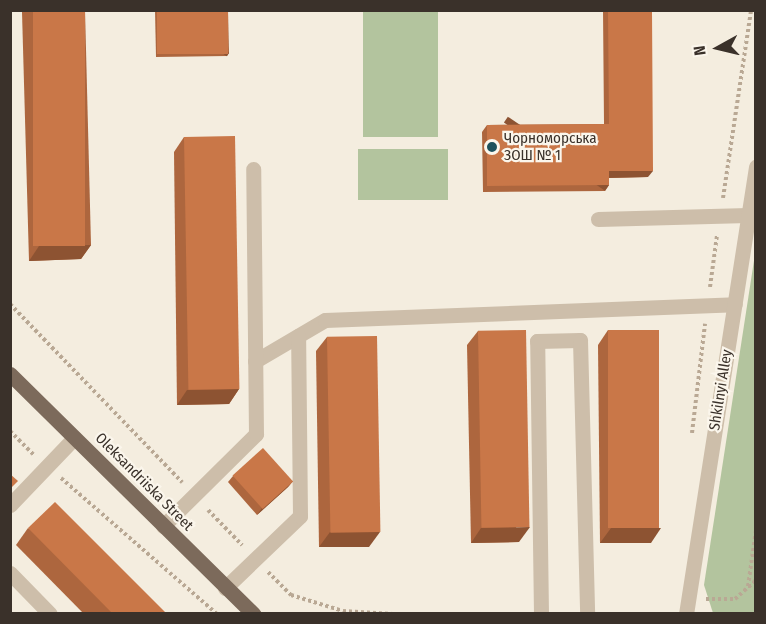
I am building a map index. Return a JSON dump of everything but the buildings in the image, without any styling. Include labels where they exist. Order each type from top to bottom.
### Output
[{"type":"main road","name":"Oleksandriiska Street","points":[[10,374],[253,614]]},
{"type":"street","name":"Shkilnyi Alley","points":[[686,614],[756,166]]},
{"type":"street","points":[[163,526],[256,434],[253,169]]},
{"type":"street","points":[[598,219],[748,214]]},
{"type":"street","points":[[255,361],[325,320],[735,304]]},
{"type":"street","points":[[225,588],[300,516],[298,336]]},
{"type":"street","points":[[541,614],[537,341],[580,340],[587,614]]},
{"type":"street","points":[[10,505],[74,438]]},
{"type":"street","points":[[10,573],[50,614]]},
{"type":"path","points":[[10,431],[46,467],[217,614]]},
{"type":"path","points":[[748,586],[756,530]]},
{"type":"path","points":[[735,599],[756,580]]},
{"type":"path","points":[[748,586],[756,586]]},
{"type":"green space","points":[[363,11],[438,11],[438,137],[363,137]]},
{"type":"green space","points":[[358,149],[448,149],[448,200],[358,200]]},
{"type":"green space","points":[[755,254],[755,613],[713,613],[704,585]]},
{"type":"place","name":"Чорноморська ЗОШ № 1","points":[[492,147]]}]
